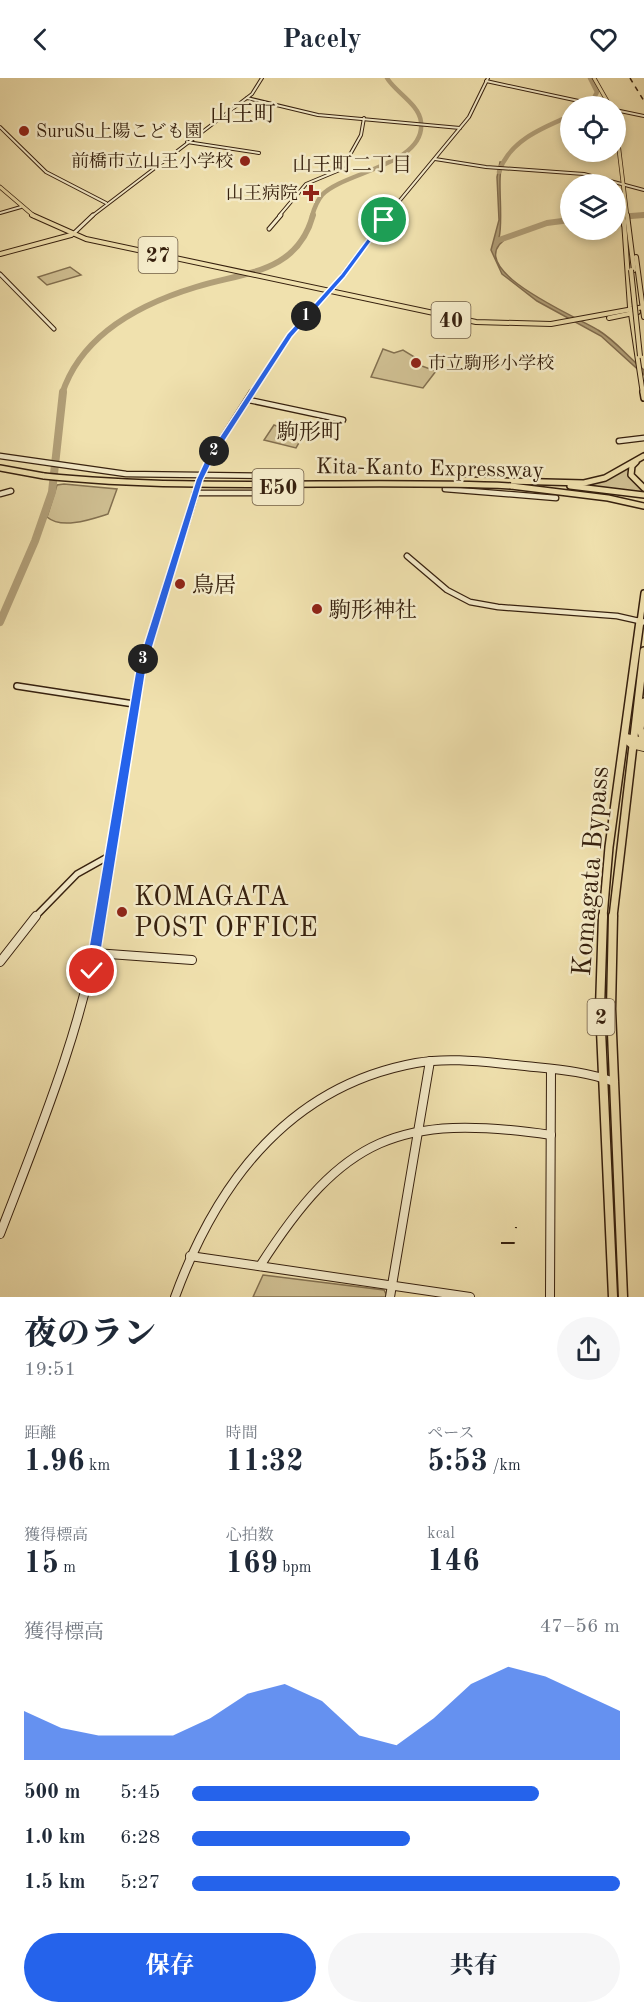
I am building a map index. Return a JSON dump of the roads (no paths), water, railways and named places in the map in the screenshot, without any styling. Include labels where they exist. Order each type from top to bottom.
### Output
[{"type":"highway","points":[[644,458],[634,464],[630,472],[634,481],[644,488]]},
{"type":"highway","points":[[558,489],[601,480],[644,458]]},
{"type":"highway","name":"Kita-Kanto Expressway","points":[[0,466],[118,484],[186,487],[431,483],[558,489]]},
{"type":"highway","name":"Kita-Kanto Expressway","points":[[44,473],[120,480],[208,483],[463,480],[644,497]]},
{"type":"highway","points":[[558,489],[618,499],[644,506]]},
{"type":"highway","points":[[630,740],[644,741]]},
{"type":"highway","points":[[630,740],[644,747]]},
{"type":"main road","points":[[596,78],[606,96]]},
{"type":"main road","name":"27","points":[[0,190],[39,223],[70,236],[238,274],[247,274]]},
{"type":"main road","points":[[626,209],[635,250],[644,317]]},
{"type":"main road","points":[[629,225],[644,398]]},
{"type":"main road","points":[[626,232],[632,270]]},
{"type":"main road","points":[[0,254],[70,236]]},
{"type":"main road","name":"27","points":[[70,236],[328,292]]},
{"type":"main road","points":[[623,240],[632,319],[642,365],[641,376],[644,389]]},
{"type":"main road","name":"40","points":[[328,292],[484,325],[532,327],[580,322],[623,315],[631,311]]},
{"type":"main road","name":"40","points":[[580,322],[644,309]]},
{"type":"main road","points":[[623,315],[632,319]]},
{"type":"main road","name":"Komagata Bypass","points":[[623,1297],[614,1082],[611,932],[644,593]]},
{"type":"main road","name":"Komagata Bypass","points":[[612,1297],[605,1077],[600,1008],[602,931],[608,858],[644,651]]},
{"type":"main road","points":[[642,666],[644,679]]},
{"type":"main road","points":[[644,702],[640,729],[644,741]]},
{"type":"street","points":[[70,236],[106,202],[252,94],[262,78]]},
{"type":"street","points":[[0,1234],[69,1048],[95,953],[134,704],[145,652],[195,493],[211,456],[290,336],[471,114],[487,80],[560,97]]},
{"type":"street","points":[[247,98],[318,114],[460,128]]},
{"type":"street","points":[[626,111],[644,116]]},
{"type":"street","points":[[269,229],[306,183],[342,169],[361,135],[364,118]]},
{"type":"street","points":[[0,128],[46,172],[106,202]]},
{"type":"street","points":[[188,142],[258,153]]},
{"type":"street","points":[[435,159],[497,168],[584,174]]},
{"type":"street","points":[[626,185],[644,190]]},
{"type":"street","points":[[0,213],[19,208]]},
{"type":"street","points":[[0,274],[54,329]]},
{"type":"street","points":[[249,400],[343,420]]},
{"type":"street","points":[[619,441],[644,438]]},
{"type":"street","points":[[0,456],[126,474],[267,476]]},
{"type":"street","points":[[445,489],[558,489]]},
{"type":"street","points":[[0,494],[10,491]]},
{"type":"street","points":[[195,493],[295,493]]},
{"type":"street","points":[[407,556],[447,590],[470,602],[498,607],[617,616],[642,622]]},
{"type":"street","points":[[17,687],[134,704]]},
{"type":"street","points":[[0,962],[69,881],[90,865],[111,855]]},
{"type":"street","points":[[95,953],[192,960]]},
{"type":"street","points":[[175,1297],[190,1256],[208,1218],[236,1176],[266,1142],[295,1116],[352,1082],[381,1071],[430,1061],[480,1061],[591,1073],[614,1082]]},
{"type":"street","points":[[390,1297],[430,1061]]},
{"type":"street","points":[[550,1297],[551,1069]]},
{"type":"street","points":[[260,1266],[283,1226],[333,1170],[380,1141],[419,1130],[473,1125],[550,1135]]},
{"type":"street","points":[[190,1256],[470,1297]]},
{"type":"waterway","points":[[312,216],[320,197],[332,187],[397,158],[411,148],[419,137],[421,122],[416,110],[387,78]]},
{"type":"waterway","points":[[590,78],[597,92],[595,96]]},
{"type":"waterway","points":[[499,172],[510,152],[518,144],[560,121]]},
{"type":"waterway","points":[[62,394],[71,373],[83,355],[115,325],[134,313],[175,294],[266,268],[282,260],[295,249],[305,234],[313,215]]},
{"type":"waterway","points":[[631,216],[644,215]]},
{"type":"waterway","points":[[499,240],[547,223],[560,221]]},
{"type":"waterway","points":[[0,622],[35,541],[52,492],[63,392]]},
{"type":"railway","points":[[630,78],[644,101]]},
{"type":"railway","points":[[501,1243],[514,1243],[516,1227]]},
{"type":"place","name":"SuruSu上陽こども園","points":[[24,131]]},
{"type":"place","name":"前橋市立山王小学校","points":[[245,161]]},
{"type":"place","name":"山王病院","points":[[311,193]]},
{"type":"place","name":"市立駒形小学校","points":[[416,363]]},
{"type":"place","name":"鳥居","points":[[180,584]]},
{"type":"place","name":"駒形神社","points":[[317,609]]},
{"type":"place","name":"KOMAGATA POST OFFICE","points":[[122,912]]},
{"type":"district","name":"山王町","points":[[243,113]]},
{"type":"district","name":"山王町二丁目","points":[[352,164]]},
{"type":"district","name":"駒形町","points":[[310,431]]}]
